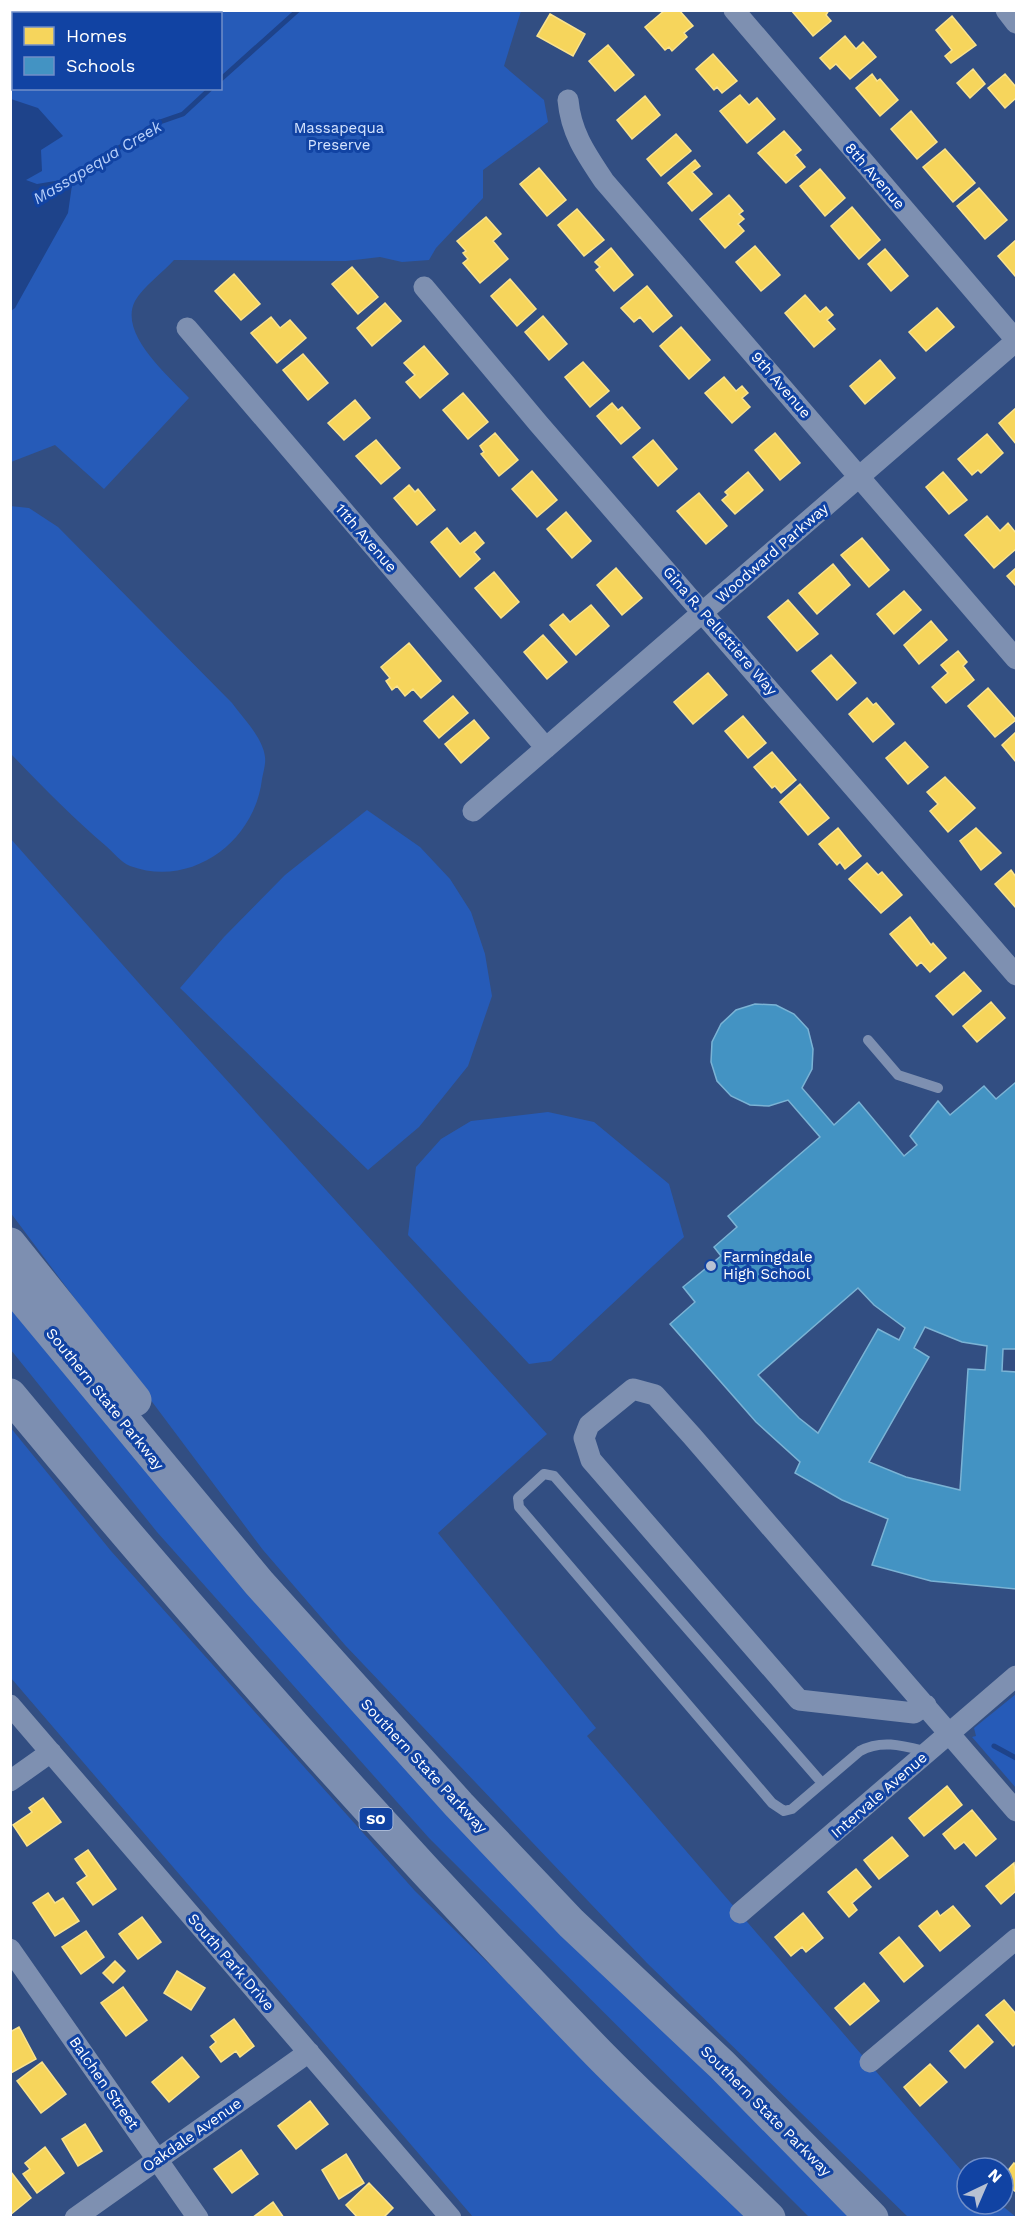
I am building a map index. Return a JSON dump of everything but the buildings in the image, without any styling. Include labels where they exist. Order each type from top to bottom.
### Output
[{"type":"highway","points":[[10,1244],[144,1411],[259,1583]]},
{"type":"highway","name":"Southern State Parkway","points":[[10,1283],[259,1583],[459,1805],[571,1923],[722,2065],[872,2217]]},
{"type":"highway","name":"SO","points":[[10,1395],[168,1585],[381,1824],[602,2056],[770,2217]]},
{"type":"street","name":"8th Avenue","points":[[734,10],[1017,341]]},
{"type":"street","points":[[1006,10],[1017,23]]},
{"type":"street","name":"9th Avenue","points":[[568,100],[570,123],[580,146],[604,181],[1017,659]]},
{"type":"street","name":"Gina R. Pellettiere Way","points":[[424,287],[538,423],[1017,975]]},
{"type":"street","name":"11th Avenue","points":[[187,328],[546,748]]},
{"type":"street","name":"Woodward Parkway","points":[[473,811],[1017,341]]},
{"type":"street","points":[[926,1706],[915,1713],[799,1700],[591,1460],[584,1438],[589,1425],[633,1389],[655,1395],[950,1733],[1017,1811]]},
{"type":"street","name":"Intervale Avenue","points":[[740,1913],[1017,1676]]},
{"type":"street","name":"South Park Drive","points":[[10,1705],[451,2217]]},
{"type":"street","points":[[10,1780],[51,1752]]},
{"type":"street","points":[[870,2062],[1017,1939]]},
{"type":"street","name":"Balchen Street","points":[[10,1949],[198,2217]]},
{"type":"street","name":"Oakdale Avenue","points":[[75,2217],[309,2052]]},
{"type":"lane","points":[[868,1040],[898,1075],[938,1088]]},
{"type":"lane","points":[[822,1783],[554,1476],[544,1474],[518,1498],[519,1507],[772,1803],[784,1811],[792,1809],[860,1751],[872,1745],[897,1745],[928,1752]]},
{"type":"green space","name":"Massapequa Preserve","points":[[11,11],[521,11],[504,66],[544,100],[548,122],[483,170],[483,198],[436,248],[429,260],[402,262],[380,257],[346,261],[174,260],[138,296],[132,314],[133,327],[148,354],[189,398],[104,489],[55,445],[11,462]]},
{"type":"green space","points":[[10,506],[29,508],[58,527],[232,703],[257,736],[265,760],[257,801],[247,822],[234,840],[217,854],[197,865],[176,871],[153,871],[127,865],[69,813],[11,754]]},
{"type":"green space","points":[[367,810],[420,847],[450,879],[471,912],[485,954],[492,996],[468,1066],[419,1127],[368,1170],[180,988],[224,937],[285,875]]},
{"type":"green space","points":[[10,838],[547,1434],[438,1533],[596,1728],[587,1736],[955,2163],[955,2216],[1016,2217],[908,2217],[647,1963],[345,1645],[263,1550],[10,1212]]},
{"type":"green space","points":[[548,1112],[594,1122],[669,1184],[684,1237],[551,1361],[529,1364],[408,1235],[416,1167],[441,1139],[471,1121]]},
{"type":"green space","points":[[10,1294],[855,2217],[809,2217],[429,1838],[157,1532],[11,1350]]},
{"type":"green space","points":[[10,1427],[111,1551],[415,1891],[746,2217],[473,2217],[11,1678]]},
{"type":"green space","points":[[1016,1694],[1016,1788],[972,1737],[976,1736],[974,1728]]},
{"type":"shaded area","points":[[11,99],[38,108],[63,136],[41,150],[42,171],[26,180],[37,184],[73,178],[68,213],[15,308],[11,311]]},
{"type":"waterway","name":"Massapequa Creek","points":[[222,78],[298,10]]},
{"type":"waterway","name":"Massapequa Creek","points":[[68,181],[157,123],[183,114],[209,90]]},
{"type":"waterway","points":[[994,1746],[1016,1758]]},
{"type":"place","name":"Farmingdale High School","points":[[711,1266]]}]
